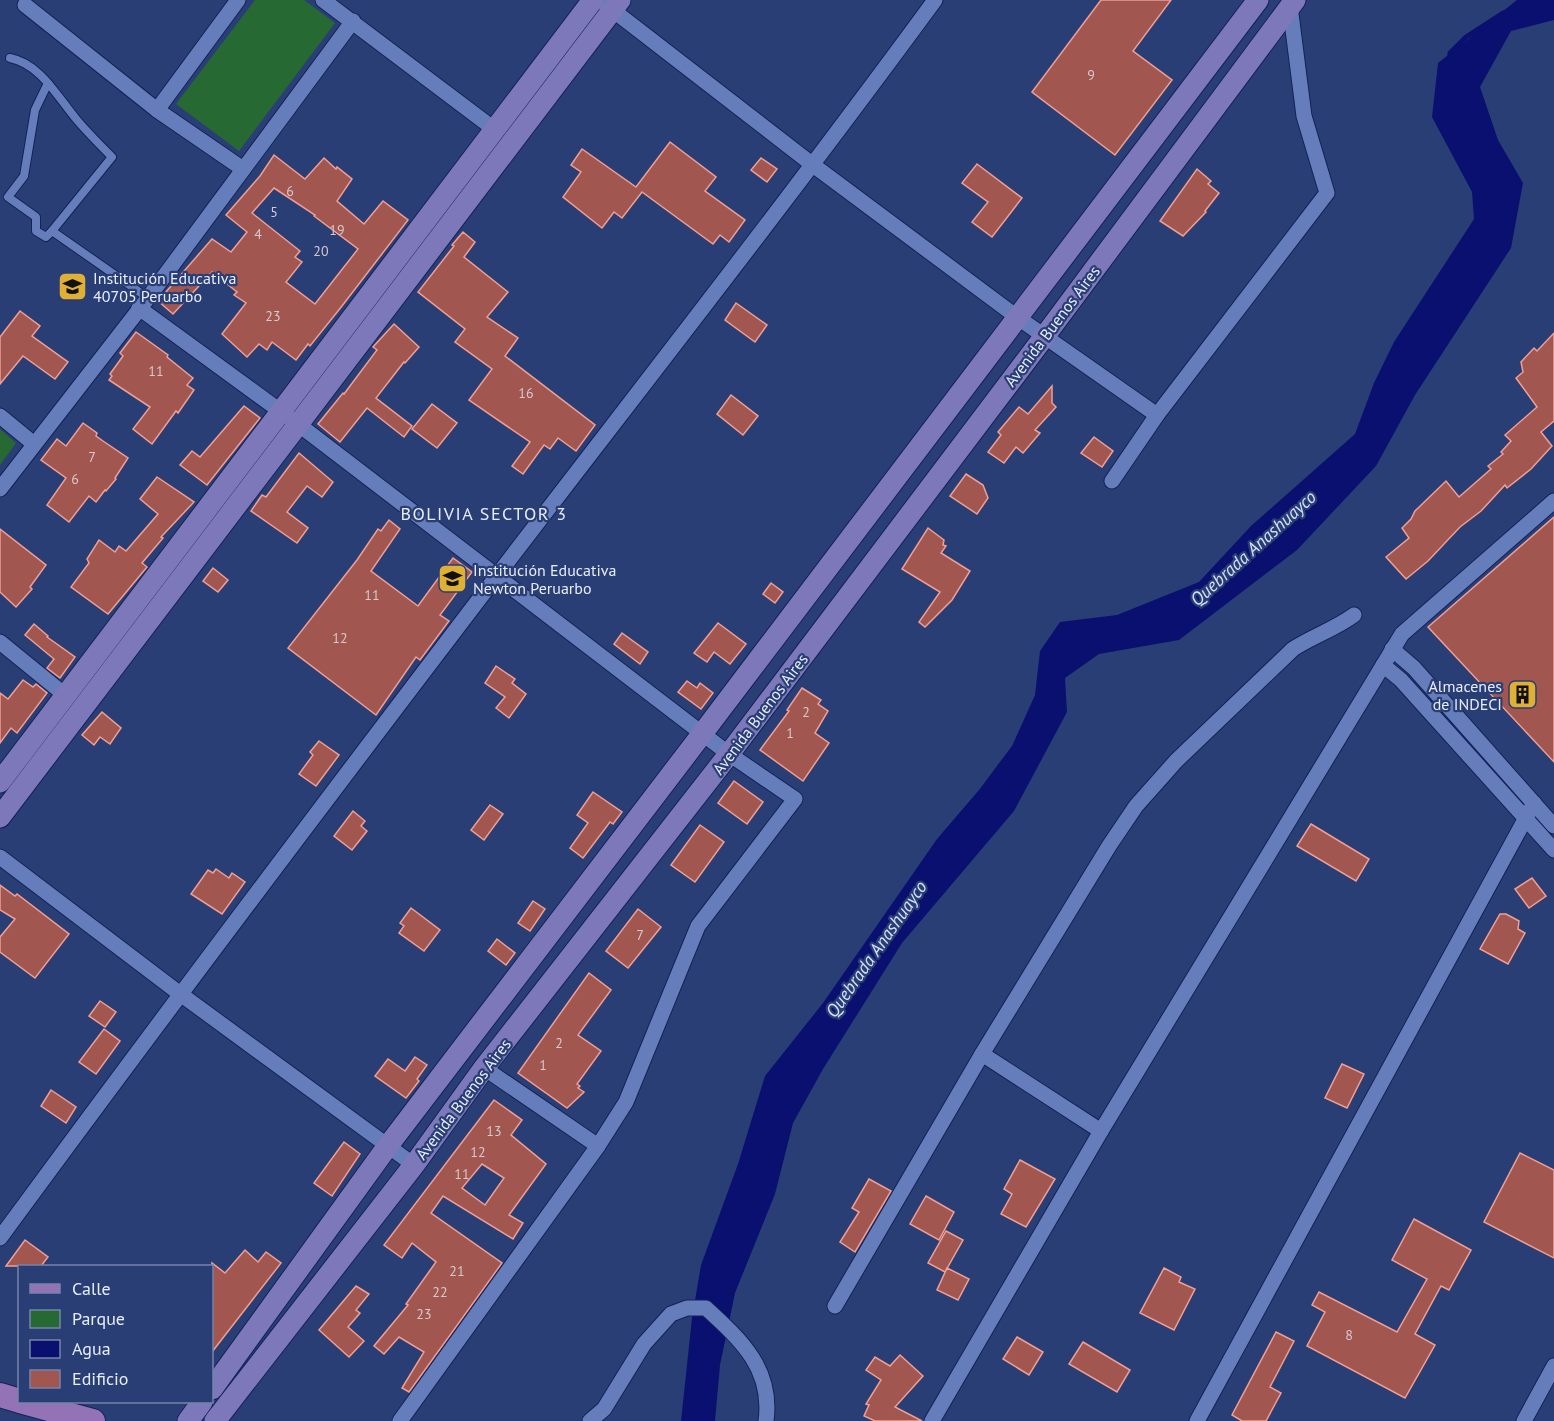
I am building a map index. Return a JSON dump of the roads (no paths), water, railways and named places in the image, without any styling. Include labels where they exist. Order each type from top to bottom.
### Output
[{"type":"main road","points":[[0,1395],[18,1400]]},
{"type":"main road","points":[[28,1403],[93,1421]]},
{"type":"street","points":[[157,110],[238,0]]},
{"type":"street","points":[[323,0],[495,129]]},
{"type":"street","points":[[0,782],[593,0]]},
{"type":"street","points":[[0,1238],[179,993],[813,165],[935,0]]},
{"type":"street","name":"Avenida Buenos Aires","points":[[213,1388],[387,1147],[1258,0]]},
{"type":"street","points":[[25,2],[157,110],[243,170]]},
{"type":"street","points":[[0,817],[298,424],[611,3],[813,165],[1044,338],[1157,415]]},
{"type":"street","points":[[1112,481],[1157,415],[1327,193],[1304,116],[1292,3]]},
{"type":"street","name":"Avenida Buenos Aires","points":[[215,1421],[414,1165],[484,1068],[729,754],[1044,338],[1292,3]]},
{"type":"street","points":[[0,489],[144,303],[353,21]]},
{"type":"street","points":[[144,303],[702,734],[795,799],[698,926],[627,1102],[598,1146],[400,1421]]},
{"type":"street","points":[[0,416],[34,444]]},
{"type":"street","points":[[932,1421],[1101,1131],[1402,634],[1554,501]]},
{"type":"street","points":[[835,1306],[982,1054],[1109,846],[1136,806],[1176,761],[1293,649],[1315,635],[1336,628],[1354,615]]},
{"type":"street","points":[[0,642],[65,696]]},
{"type":"street","points":[[1392,649],[1414,668],[1554,825]]},
{"type":"street","points":[[1383,664],[1401,680],[1554,850]]},
{"type":"street","points":[[1197,1421],[1534,803]]},
{"type":"street","points":[[0,857],[179,993],[414,1165]]},
{"type":"street","points":[[982,1054],[1101,1131]]},
{"type":"street","points":[[484,1068],[598,1146]]},
{"type":"street","points":[[590,1421],[604,1410],[644,1344],[670,1314],[687,1308],[706,1308],[752,1354],[765,1384],[766,1421]]},
{"type":"street","points":[[1524,1421],[1554,1366]]},
{"type":"street","points":[[188,1421],[201,1403]]},
{"type":"lane","points":[[10,58],[20,60],[48,83],[77,120],[112,157],[46,237],[36,231],[36,217],[8,197],[24,176],[35,111],[48,83]]},
{"type":"lane","points":[[52,231],[144,303]]},
{"type":"water","points":[[1517,0],[1554,0],[1554,20],[1511,31],[1480,87],[1498,140],[1523,183],[1511,248],[1415,395],[1376,466],[1297,550],[1179,640],[1099,654],[1065,678],[1067,712],[1014,811],[902,943],[823,1069],[793,1123],[775,1194],[735,1293],[720,1365],[715,1421],[681,1421],[692,1318],[701,1265],[738,1164],[765,1076],[823,1003],[937,839],[979,790],[1012,746],[1035,695],[1040,651],[1060,622],[1117,615],[1199,582],[1251,526],[1355,434],[1374,383],[1394,342],[1474,219],[1472,192],[1432,117],[1438,63]]},
{"type":"waterway","name":"Quebrada Anashuayco","points":[[1450,59],[1450,53],[1466,37],[1503,13]]},
{"type":"place","name":"Institución Educativa 40705 Peruarbo","points":[[72,287]]},
{"type":"place","name":"Institución Educativa Newton Peruarbo","points":[[452,579]]},
{"type":"place","name":"Almacenes de INDECI","points":[[1523,695]]},
{"type":"district","name":"BOLIVIA SECTOR 3","points":[[484,513]]}]
